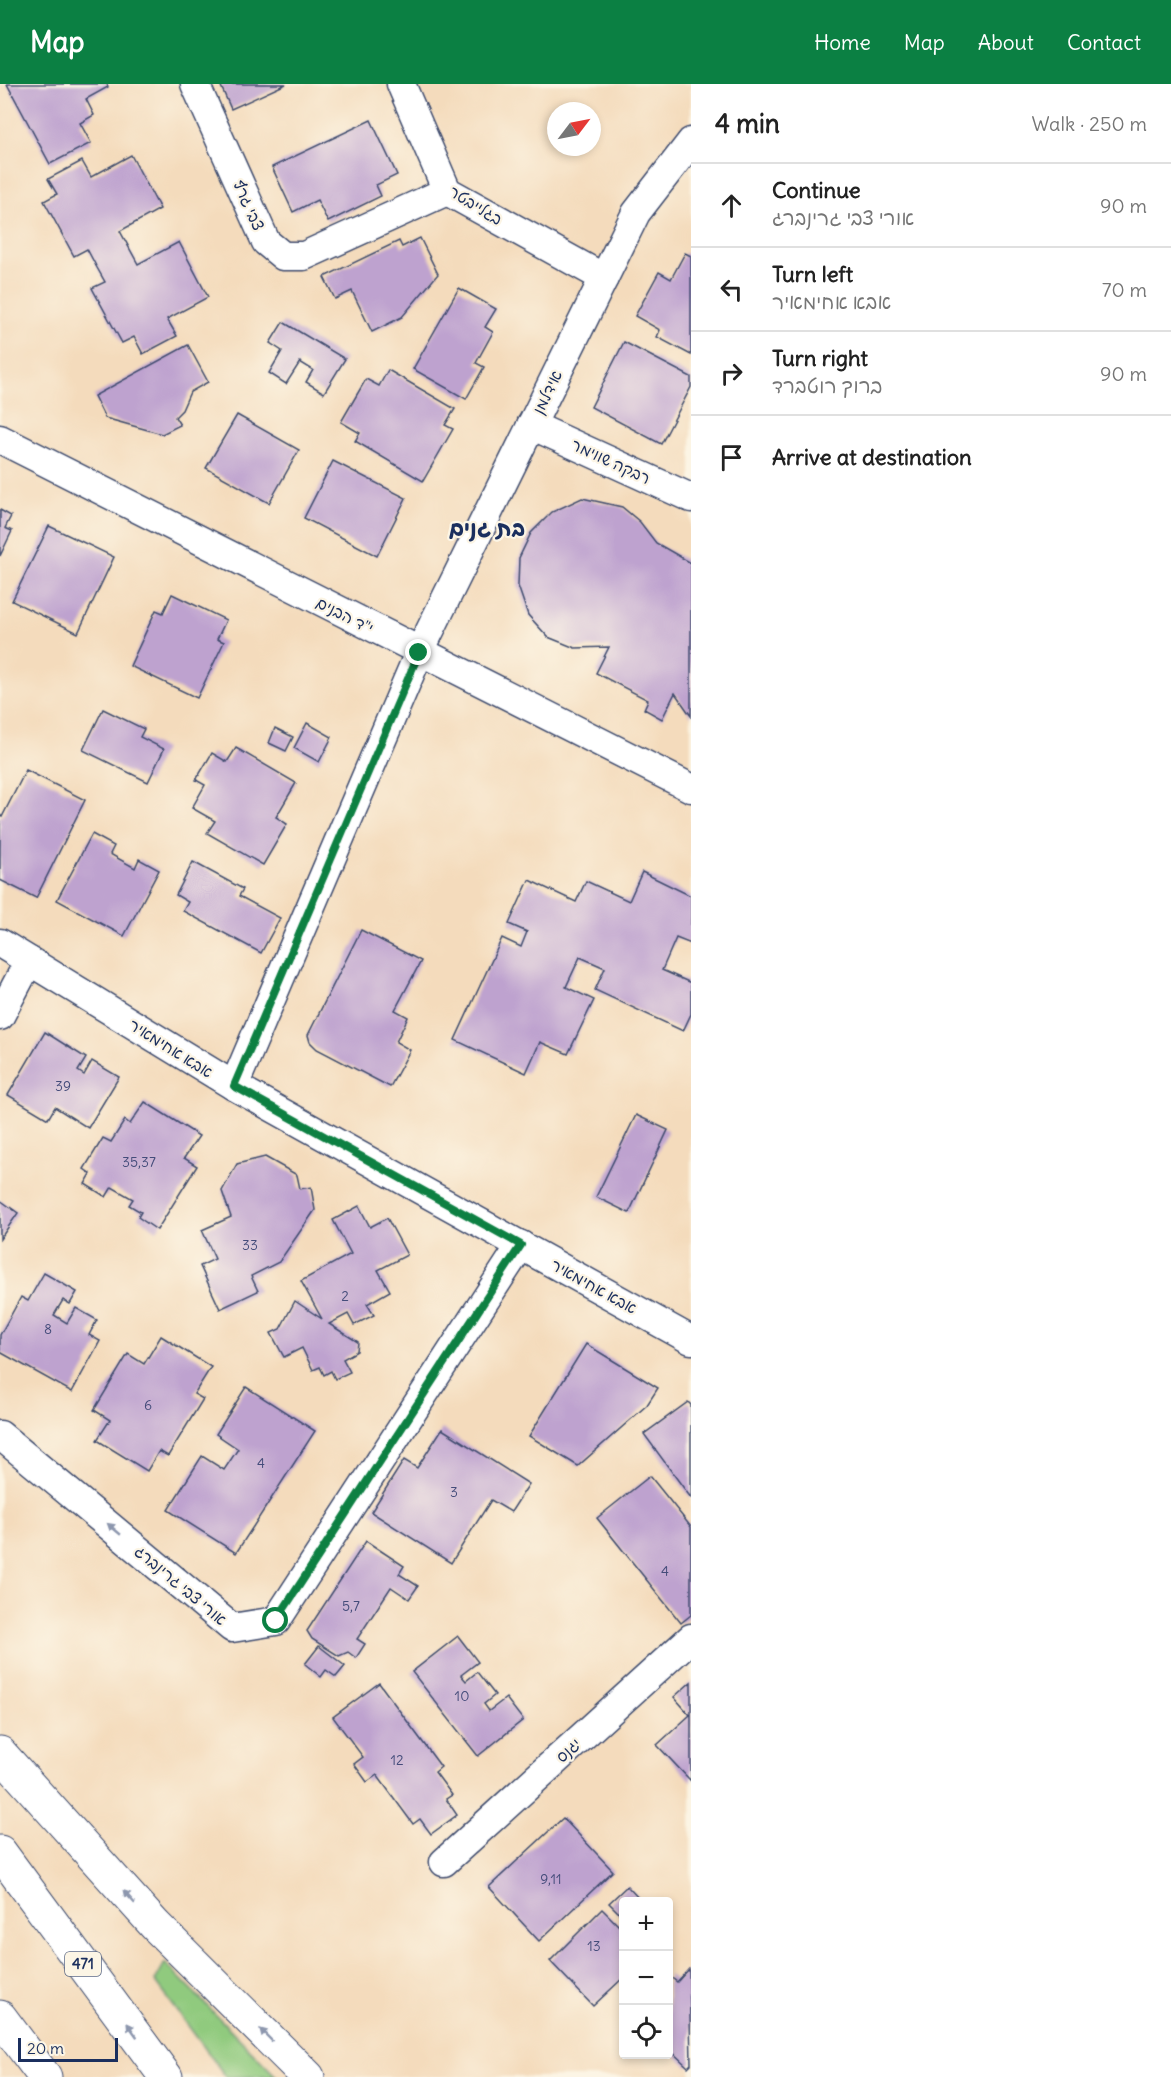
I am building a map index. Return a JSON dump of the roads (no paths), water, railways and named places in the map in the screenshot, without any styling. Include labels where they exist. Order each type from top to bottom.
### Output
[{"type":"highway","points":[[0,1753],[155,1926],[308,2077]]},
{"type":"highway","name":"471","points":[[0,1852],[166,2077]]},
{"type":"highway","points":[[0,2017],[45,2077]]},
{"type":"street","name":"צבי גרף","points":[[195,84],[266,242],[284,256],[303,256],[447,191]]},
{"type":"street","name":"בגלייבטר","points":[[401,84],[447,191],[604,278]]},
{"type":"street","name":"אידלמן","points":[[234,1086],[419,653],[636,213],[691,142]]},
{"type":"street","name":"רבקה שווימר","points":[[531,425],[691,498]]},
{"type":"street","name":"י\"ד הבנים","points":[[0,440],[691,788]]},
{"type":"street","name":"אבא אחימאיר","points":[[0,943],[234,1086],[691,1340]]},
{"type":"street","points":[[0,1016],[29,961]]},
{"type":"street","name":"אורי צבי גרינברג","points":[[0,1434],[232,1628],[276,1621],[521,1245]]},
{"type":"street","name":"יגנס","points":[[444,1862],[691,1638]]},
{"type":"district","name":"בת גנים","points":[[487,528]]}]
